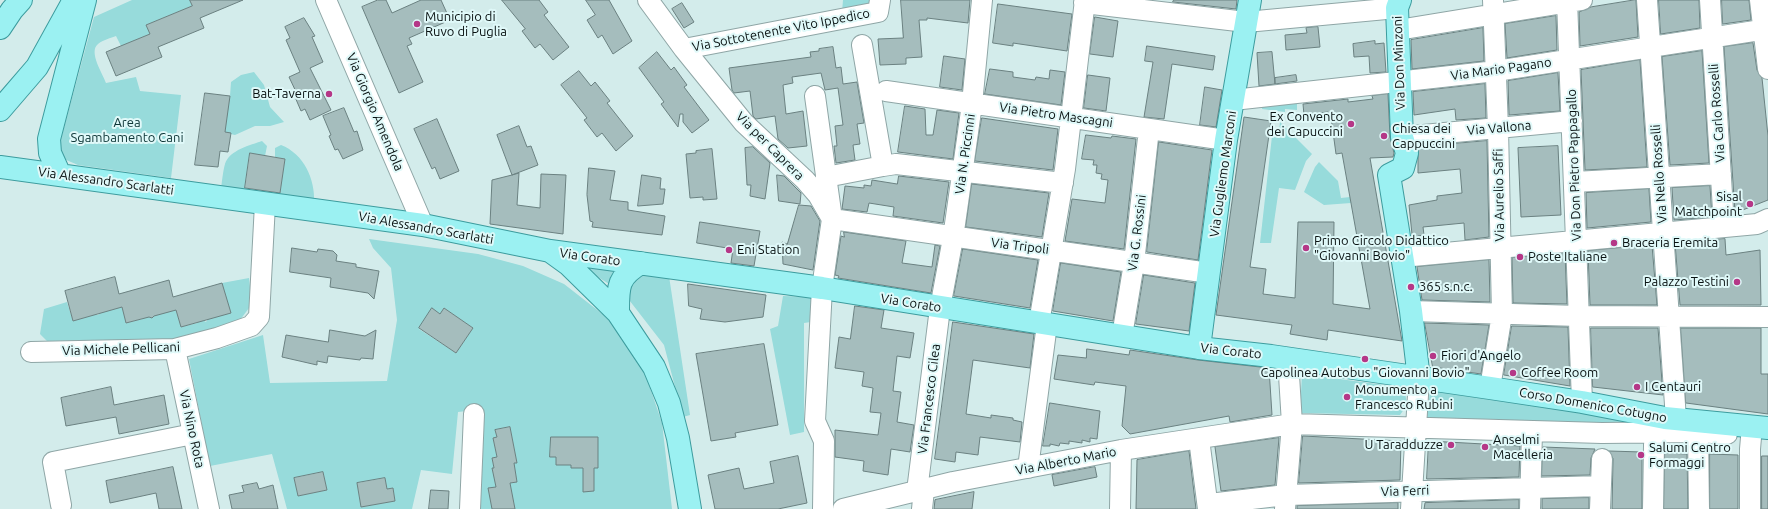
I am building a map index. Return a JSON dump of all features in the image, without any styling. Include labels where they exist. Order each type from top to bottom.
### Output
[{"type":"main road","points":[[0,110],[37,67],[74,0]]},
{"type":"main road","points":[[60,175],[50,153],[49,139],[85,0]]},
{"type":"main road","name":"Via Gugliemo Marconi","points":[[1199,348],[1226,140],[1250,0]]},
{"type":"main road","name":"Via Don Minzoni","points":[[1398,4],[1402,137],[1407,153],[1402,168],[1389,175],[1411,311],[1419,379]]},
{"type":"main road","points":[[0,28],[11,9]]},
{"type":"main road","name":"Via Alessandro Scarlatti","points":[[0,167],[423,225],[550,251],[568,264],[618,313],[654,367],[669,403],[678,438],[690,509]]},
{"type":"main road","name":"Via Corato","points":[[550,251],[822,288],[940,308],[1199,348],[1280,357],[1419,379]]},
{"type":"main road","points":[[618,313],[618,287],[623,276],[641,264]]},
{"type":"main road","name":"Corso Domenico Cotugno","points":[[1419,379],[1582,402],[1665,426],[1755,431]]},
{"type":"street","name":"Via Giorgio Amendola","points":[[326,0],[423,225]]},
{"type":"street","name":"Via per Caprera","points":[[648,0],[684,49],[744,123],[805,180],[818,195],[832,219]]},
{"type":"street","name":"Via N. Piccinni","points":[[940,308],[953,238],[963,171],[972,104],[982,0]]},
{"type":"street","name":"Via Nello Rosselli","points":[[1647,0],[1668,316],[1665,426],[1654,445],[1653,509]]},
{"type":"street","name":"Via Carlo Rosselli","points":[[1710,0],[1724,226]]},
{"type":"street","points":[[1760,0],[1766,30],[1768,69]]},
{"type":"street","points":[[1398,30],[1494,7],[1572,1]]},
{"type":"street","name":"Via Don Pietro Pappagallo","points":[[1572,1],[1570,60],[1582,402]]},
{"type":"street","points":[[1028,468],[1052,250],[1063,184],[1085,2],[1160,5],[1246,22],[1398,4]]},
{"type":"street","name":"Via Sottotenente Vito Ippedico","points":[[684,49],[879,6]]},
{"type":"street","name":"Via Aurelio Saffi","points":[[1490,388],[1502,314],[1494,7]]},
{"type":"street","name":"Via Mario Pagano","points":[[1233,100],[1496,71],[1766,30]]},
{"type":"street","points":[[862,45],[883,166]]},
{"type":"street","name":"Via Pietro Mascagni","points":[[886,91],[1226,140]]},
{"type":"street","points":[[815,96],[832,219],[822,288],[815,421],[824,441],[823,509]]},
{"type":"street","name":"Via Vallona","points":[[1402,137],[1572,121]]},
{"type":"street","name":"Via G. Rossini","points":[[1122,336],[1134,263],[1149,129]]},
{"type":"street","points":[[826,177],[896,164],[1063,184]]},
{"type":"street","points":[[1574,182],[1721,174]]},
{"type":"street","name":"Via Michele Pellicani","points":[[31,352],[175,349],[217,338],[251,326],[259,317],[265,204]]},
{"type":"street","name":"Via Tripoli","points":[[832,219],[953,238],[1052,250],[1209,274]]},
{"type":"street","points":[[1402,257],[1757,224],[1768,219]]},
{"type":"street","name":"Via Francesco Cilea","points":[[921,497],[940,308]]},
{"type":"street","points":[[1411,311],[1579,316],[1768,318]]},
{"type":"street","name":"Via Nino Rota","points":[[175,349],[209,509]]},
{"type":"street","points":[[1280,357],[1292,424],[1285,502]]},
{"type":"street","points":[[1412,500],[1419,379]]},
{"type":"street","points":[[470,509],[474,414]]},
{"type":"street","name":"Via Alberto Mario","points":[[843,509],[921,497],[1028,468],[1121,450],[1292,424]]},
{"type":"street","name":"Corso Domenico Cotugno","points":[[1292,424],[1532,431],[1665,426],[1698,432],[1755,431]]},
{"type":"street","points":[[1530,509],[1532,431]]},
{"type":"street","points":[[1750,509],[1755,431]]},
{"type":"street","points":[[1698,432],[1699,509]]},
{"type":"street","points":[[60,505],[53,462],[193,434]]},
{"type":"street","points":[[1199,439],[1209,506]]},
{"type":"street","points":[[1120,509],[1121,450]]},
{"type":"street","points":[[1600,509],[1602,459]]},
{"type":"street","name":"Via Ferri","points":[[1209,506],[1285,502],[1412,500],[1531,487],[1601,486]]},
{"type":"green space","name":"Area Sgambamento Cani","points":[[132,0],[190,0],[192,6],[146,25],[150,34],[121,46],[116,36],[98,44],[95,48],[95,57],[106,83],[136,77],[140,91],[181,95],[171,178],[78,165],[64,159],[59,146],[94,17]]},
{"type":"green space","points":[[843,0],[870,0],[869,7],[842,12]]},
{"type":"green space","points":[[254,72],[264,85],[270,107],[284,122],[270,126],[255,126],[235,135],[212,130],[230,96],[231,82],[241,75]]},
{"type":"green space","points":[[1297,100],[1297,110],[1285,109],[1285,112],[1262,109],[1263,103]]},
{"type":"green space","points":[[1280,122],[1312,154],[1306,161],[1295,190],[1279,188],[1271,243],[1260,243],[1272,136],[1281,135],[1279,132]]},
{"type":"green space","points":[[262,141],[267,146],[265,156],[250,153],[244,194],[221,189],[224,167],[227,159],[241,149]]},
{"type":"green space","points":[[281,145],[296,154],[302,161],[310,176],[314,193],[314,202],[279,199],[285,159],[275,157],[275,148]]},
{"type":"green space","points":[[1319,162],[1338,181],[1341,198],[1350,197],[1351,203],[1324,205],[1304,192],[1315,167]]},
{"type":"green space","points":[[369,239],[478,254],[523,266],[564,284],[614,323],[645,373],[662,423],[672,509],[515,509],[509,483],[517,482],[513,463],[517,463],[510,427],[495,430],[497,437],[493,438],[497,457],[492,458],[497,487],[489,488],[495,509],[480,509],[484,409],[458,412],[452,474],[421,470],[412,509],[287,509],[272,454],[210,466],[189,359],[263,335],[270,383],[387,381],[397,320],[391,268],[373,248]],"holes":[[[444,308],[473,328],[456,353],[419,329],[432,309],[440,314]],[[551,437],[598,437],[598,468],[572,468],[571,465],[556,465],[556,457],[550,457]],[[323,472],[327,490],[298,496],[294,478]],[[385,478],[387,489],[393,488],[395,501],[361,507],[357,483]]]},
{"type":"green space","points":[[622,264],[609,284],[579,265]]},
{"type":"green space","points":[[639,272],[669,276],[690,415],[683,417],[664,345],[626,296]]},
{"type":"green space","points":[[249,278],[252,304],[240,320],[191,339],[47,341],[40,334],[44,309],[67,302],[73,321],[90,316],[92,313],[98,315],[102,310],[107,311],[122,307],[126,323],[142,319],[146,316],[152,318],[155,313],[176,310],[181,327],[197,323],[201,319],[206,322],[209,317],[230,313],[222,283]]},
{"type":"green space","points":[[783,296],[812,297],[811,322],[804,323],[804,432],[790,435],[770,329],[778,326]]},
{"type":"green space","points":[[1302,374],[1399,387],[1405,392],[1407,405],[1400,415],[1300,413]]},
{"type":"green space","points":[[1430,389],[1664,425],[1427,420]]},
{"type":"building","points":[[190,0],[243,0],[200,18],[204,28],[158,47],[162,57],[116,76],[106,52],[150,34],[146,25],[192,6]]},
{"type":"building","points":[[378,0],[386,0],[392,13],[421,0],[441,0],[450,20],[409,38],[412,44],[407,46],[423,82],[399,93],[362,7]]},
{"type":"building","points":[[502,0],[539,0],[548,12],[544,15],[569,47],[553,60],[540,44],[535,48],[522,31],[525,29]]},
{"type":"building","points":[[586,0],[609,0],[632,41],[613,54],[602,35],[598,38],[587,20],[595,15]]},
{"type":"building","points":[[901,0],[970,0],[968,23],[927,18],[927,20],[919,20],[922,57],[906,58],[906,64],[880,65],[878,39],[903,38]]},
{"type":"building","points":[[1174,0],[1237,0],[1236,9],[1173,2]]},
{"type":"building","points":[[1636,0],[1638,37],[1580,46],[1579,12],[1591,7]]},
{"type":"building","points":[[1659,0],[1699,0],[1700,28],[1661,34]]},
{"type":"building","points":[[1722,0],[1749,0],[1751,20],[1723,24]]},
{"type":"building","points":[[682,3],[694,22],[684,28],[672,9]]},
{"type":"building","points":[[998,4],[1072,14],[1067,51],[1013,43],[1013,46],[993,43]]},
{"type":"building","points":[[1556,16],[1557,50],[1507,58],[1505,24]]},
{"type":"building","points":[[1095,17],[1118,21],[1113,57],[1090,54]]},
{"type":"building","points":[[304,18],[315,36],[312,37],[323,62],[310,68],[331,110],[310,120],[305,109],[301,111],[295,97],[298,96],[289,77],[300,72],[286,40],[290,38],[285,27]]},
{"type":"building","points":[[1318,27],[1320,47],[1286,50],[1285,35],[1307,33],[1306,28]]},
{"type":"building","points":[[1483,28],[1484,61],[1412,69],[1411,40]]},
{"type":"building","points":[[1375,41],[1375,44],[1384,43],[1386,72],[1370,73],[1369,56],[1354,57],[1353,44]]},
{"type":"building","points":[[1753,43],[1757,70],[1762,78],[1768,136],[1768,200],[1735,213],[1724,47]]},
{"type":"building","points":[[1147,46],[1215,56],[1213,70],[1172,64],[1164,119],[1144,117],[1153,62],[1145,61]]},
{"type":"building","points":[[833,47],[836,68],[841,67],[843,84],[857,82],[864,123],[857,124],[860,144],[853,145],[855,160],[836,163],[834,146],[837,146],[835,126],[843,125],[838,88],[825,90],[821,73],[792,77],[793,83],[783,85],[786,114],[803,111],[807,146],[788,148],[778,139],[775,116],[756,119],[753,116],[750,91],[734,93],[732,90],[729,68],[811,57],[810,52]]},
{"type":"building","points":[[1702,51],[1709,163],[1670,165],[1662,57]]},
{"type":"building","points":[[657,52],[671,70],[674,67],[687,85],[684,87],[709,120],[692,133],[683,122],[683,114],[680,114],[678,127],[661,104],[664,102],[639,68]]},
{"type":"building","points":[[1272,52],[1275,84],[1259,86],[1257,53]]},
{"type":"building","points":[[944,56],[965,59],[962,90],[940,87]]},
{"type":"building","points":[[1640,60],[1647,167],[1585,170],[1581,70]]},
{"type":"building","points":[[990,69],[1013,72],[1013,77],[1035,80],[1036,77],[1049,79],[1050,70],[1065,72],[1061,105],[985,94]]},
{"type":"building","points":[[579,71],[591,86],[595,82],[610,101],[607,103],[633,136],[616,151],[602,133],[597,137],[584,120],[587,118],[561,85]]},
{"type":"building","points":[[1558,73],[1560,111],[1509,115],[1508,81]]},
{"type":"building","points":[[1088,75],[1110,78],[1106,111],[1084,108]]},
{"type":"building","points":[[1296,75],[1297,81],[1275,84],[1275,78]]},
{"type":"building","points":[[1485,84],[1486,118],[1456,120],[1455,109],[1414,115],[1413,92]]},
{"type":"building","points":[[1205,87],[1222,90],[1216,127],[1200,125]]},
{"type":"building","points":[[205,93],[230,96],[225,132],[231,133],[228,152],[220,151],[218,167],[195,165]]},
{"type":"building","points":[[1388,94],[1390,137],[1394,153],[1393,157],[1370,158],[1402,341],[1328,330],[1327,340],[1290,334],[1292,325],[1216,315],[1244,117],[1271,121],[1250,267],[1266,269],[1263,294],[1295,298],[1298,222],[1334,222],[1333,304],[1370,309],[1342,153],[1336,154],[1331,117],[1329,118],[1328,112],[1304,115],[1303,104],[1348,99],[1348,102],[1373,99],[1372,96]]},
{"type":"building","points":[[905,106],[925,109],[926,135],[933,135],[937,110],[959,113],[953,159],[898,152]]},
{"type":"building","points":[[344,108],[354,132],[357,131],[363,150],[343,159],[338,149],[335,150],[329,136],[331,135],[323,116]]},
{"type":"building","points":[[982,118],[1058,129],[1053,170],[975,161]]},
{"type":"building","points":[[437,119],[459,171],[440,179],[435,167],[432,169],[414,129]]},
{"type":"building","points":[[519,126],[527,147],[531,146],[538,165],[512,175],[497,135]]},
{"type":"building","points":[[1086,135],[1136,139],[1124,249],[1065,241],[1072,199],[1105,203],[1108,180],[1101,179],[1102,174],[1096,173],[1097,165],[1093,165],[1094,160],[1082,159]]},
{"type":"building","points":[[1487,141],[1489,237],[1465,240],[1464,223],[1423,227],[1424,235],[1418,236],[1419,244],[1413,244],[1409,205],[1437,200],[1437,196],[1462,193],[1460,169],[1418,173],[1418,147]]},
{"type":"building","points":[[1159,142],[1212,150],[1198,260],[1147,252]]},
{"type":"building","points":[[1558,146],[1561,215],[1521,217],[1518,148]]},
{"type":"building","points":[[753,147],[770,163],[765,199],[750,196],[751,185],[747,185],[745,148]]},
{"type":"building","points":[[712,149],[717,199],[703,200],[703,197],[690,198],[686,154]]},
{"type":"building","points":[[250,153],[285,159],[280,193],[245,188]]},
{"type":"building","points":[[589,168],[615,171],[610,200],[628,202],[628,210],[665,216],[662,235],[592,227],[593,222],[590,221],[587,195]]},
{"type":"building","points":[[519,173],[517,205],[540,208],[541,174],[566,175],[563,234],[490,224],[492,180]]},
{"type":"building","points":[[642,175],[661,178],[660,189],[665,189],[663,204],[638,206]]},
{"type":"building","points":[[777,175],[784,176],[801,193],[800,204],[779,201]]},
{"type":"building","points":[[899,176],[949,182],[943,223],[893,216],[894,207],[869,203],[867,212],[842,209],[845,186],[864,188],[864,185],[871,186],[872,180],[897,184]]},
{"type":"building","points":[[972,184],[1049,193],[1042,237],[966,227]]},
{"type":"building","points":[[1710,186],[1712,217],[1674,220],[1672,188]]},
{"type":"building","points":[[1649,189],[1651,222],[1587,228],[1586,193]]},
{"type":"building","points":[[799,205],[811,206],[820,221],[813,270],[783,264],[782,242],[787,244]]},
{"type":"building","points":[[700,222],[760,231],[754,266],[731,263],[733,249],[697,243]]},
{"type":"building","points":[[844,232],[906,241],[902,263],[932,267],[935,245],[940,246],[931,293],[838,278],[839,276],[835,275],[841,236],[844,237]]},
{"type":"building","name":"Palazzo Testini","points":[[1725,239],[1726,255],[1760,250],[1761,305],[1680,305],[1675,243]]},
{"type":"building","points":[[1652,245],[1657,305],[1590,305],[1588,251]]},
{"type":"building","points":[[292,248],[317,252],[318,249],[333,251],[337,255],[336,261],[356,264],[356,267],[379,271],[374,299],[368,293],[330,287],[331,278],[290,272]]},
{"type":"building","points":[[963,249],[1038,260],[1030,308],[954,296]]},
{"type":"building","points":[[1565,253],[1567,304],[1513,303],[1512,258]]},
{"type":"building","points":[[1489,260],[1490,302],[1422,300],[1417,267]]},
{"type":"building","points":[[1061,263],[1121,272],[1113,321],[1053,311]]},
{"type":"building","points":[[1144,275],[1195,283],[1189,331],[1136,324]]},
{"type":"building","points":[[115,277],[119,294],[169,280],[173,297],[222,283],[231,313],[181,327],[176,310],[154,316],[152,318],[149,317],[126,323],[122,307],[73,321],[65,291]]},
{"type":"building","points":[[688,284],[766,295],[763,317],[725,322],[700,319],[702,309],[689,306]]},
{"type":"building","points":[[855,306],[884,310],[881,328],[914,333],[910,358],[897,356],[893,391],[901,392],[897,422],[914,425],[910,452],[891,449],[888,475],[863,471],[864,461],[835,457],[835,430],[878,435],[881,413],[870,412],[873,388],[862,386],[864,372],[835,368],[839,337],[850,339]]},
{"type":"building","points":[[432,308],[440,314],[444,308],[473,328],[456,353],[419,328]]},
{"type":"building","points":[[953,322],[1034,334],[1030,368],[973,360],[966,414],[991,418],[991,415],[1013,418],[1013,420],[1022,422],[1020,442],[980,437],[978,455],[956,452],[955,462],[935,459]]},
{"type":"building","points":[[1425,323],[1489,325],[1481,374],[1433,367]]},
{"type":"building","points":[[1512,326],[1568,327],[1570,386],[1504,375]]},
{"type":"building","points":[[1591,328],[1658,328],[1663,395],[1593,387]]},
{"type":"building","points":[[1681,328],[1761,328],[1761,374],[1768,374],[1768,414],[1686,403]]},
{"type":"building","points":[[330,330],[365,336],[376,330],[373,359],[361,358],[360,360],[328,356],[327,363],[317,361],[317,365],[282,357],[286,335],[328,342]]},
{"type":"building","points":[[764,344],[778,425],[735,433],[736,437],[711,441],[696,354]]},
{"type":"building","points":[[1087,349],[1129,355],[1130,350],[1269,368],[1272,415],[1230,422],[1229,416],[1130,434],[1122,426],[1126,386],[1095,382],[1094,385],[1054,379],[1058,355],[1086,358]]},
{"type":"building","points":[[111,387],[114,405],[164,395],[169,424],[119,434],[116,417],[66,426],[61,398]]},
{"type":"building","points":[[1050,403],[1100,411],[1097,439],[1090,438],[1090,442],[1082,440],[1082,443],[1069,441],[1069,444],[1060,443],[1059,446],[1050,444],[1050,446],[1043,446]]},
{"type":"building","points":[[510,427],[517,463],[514,463],[517,482],[510,483],[515,509],[492,509],[488,488],[496,487],[492,468],[494,468],[492,458],[497,457],[493,438],[497,437],[495,430]]},
{"type":"building","points":[[1303,436],[1401,441],[1400,480],[1299,483]]},
{"type":"building","points":[[551,437],[598,437],[598,468],[594,468],[594,491],[583,492],[583,468],[571,468],[571,465],[556,465],[556,457],[550,457]]},
{"type":"building","points":[[1279,438],[1275,485],[1221,491],[1215,447]]},
{"type":"building","points":[[1429,441],[1520,446],[1519,477],[1427,479]]},
{"type":"building","points":[[1543,447],[1595,449],[1591,458],[1590,475],[1542,476]]},
{"type":"building","points":[[1189,451],[1196,509],[1136,509],[1137,460]]},
{"type":"building","points":[[1609,451],[1642,452],[1642,509],[1612,509],[1613,459]]},
{"type":"building","points":[[1665,453],[1687,454],[1688,509],[1664,509]]},
{"type":"building","points":[[1710,454],[1738,455],[1738,509],[1710,509]]},
{"type":"building","points":[[798,456],[807,503],[778,509],[715,509],[708,475],[739,468],[744,489],[774,483],[770,462]]},
{"type":"building","points":[[1762,456],[1768,456],[1768,509],[1762,509]]},
{"type":"building","points":[[173,467],[182,509],[159,509],[156,493],[110,503],[106,481]]},
{"type":"building","points":[[1095,467],[1097,477],[1054,486],[1052,475]]},
{"type":"building","points":[[323,472],[327,490],[298,496],[294,478]]},
{"type":"building","points":[[385,478],[387,489],[393,488],[395,501],[361,507],[357,483]]},
{"type":"building","points":[[257,483],[259,489],[273,485],[278,509],[232,509],[229,495],[244,492],[242,486]]},
{"type":"building","points":[[431,490],[449,491],[448,509],[429,509]]},
{"type":"building","points":[[974,492],[972,509],[934,509],[935,500]]},
{"type":"building","points":[[1589,498],[1589,509],[1542,509],[1542,499]]},
{"type":"building","points":[[1519,500],[1519,509],[1424,509],[1425,503]]},
{"type":"building","points":[[1398,503],[1398,509],[1297,509],[1297,506]]},
{"type":"place","name":"Municipio di Ruvo di Puglia","points":[[417,24]]},
{"type":"place","name":"Bat-Taverna","points":[[329,94]]},
{"type":"place","name":"Ex Convento dei Capuccini","points":[[1351,124]]},
{"type":"place","name":"Chiesa dei Cappuccini","points":[[1384,136]]},
{"type":"place","name":"Sisal Matchpoint","points":[[1750,204]]},
{"type":"place","name":"Braceria Eremita","points":[[1614,243]]},
{"type":"place","name":"Primo Circolo Didattico \"Giovanni Bovio\"","points":[[1306,248]]},
{"type":"place","name":"Eni Station","points":[[729,250]]},
{"type":"place","name":"Poste Italiane","points":[[1520,257]]},
{"type":"place","name":"Palazzo Testini","points":[[1737,282]]},
{"type":"place","name":"365 s.n.c.","points":[[1411,287]]},
{"type":"place","name":"Fiori d'Angelo","points":[[1433,356]]},
{"type":"place","name":"Capolinea Autobus \"Giovanni Bovio\"","points":[[1365,359]]},
{"type":"place","name":"Coffee Room","points":[[1513,373]]},
{"type":"place","name":"I Centauri","points":[[1637,387]]},
{"type":"place","name":"Monumento a Francesco Rubini","points":[[1347,397]]},
{"type":"place","name":"U Taradduzze","points":[[1451,445]]},
{"type":"place","name":"Anselmi Macelleria","points":[[1485,447]]},
{"type":"place","name":"Salumi Centro Formaggi","points":[[1641,455]]}]
